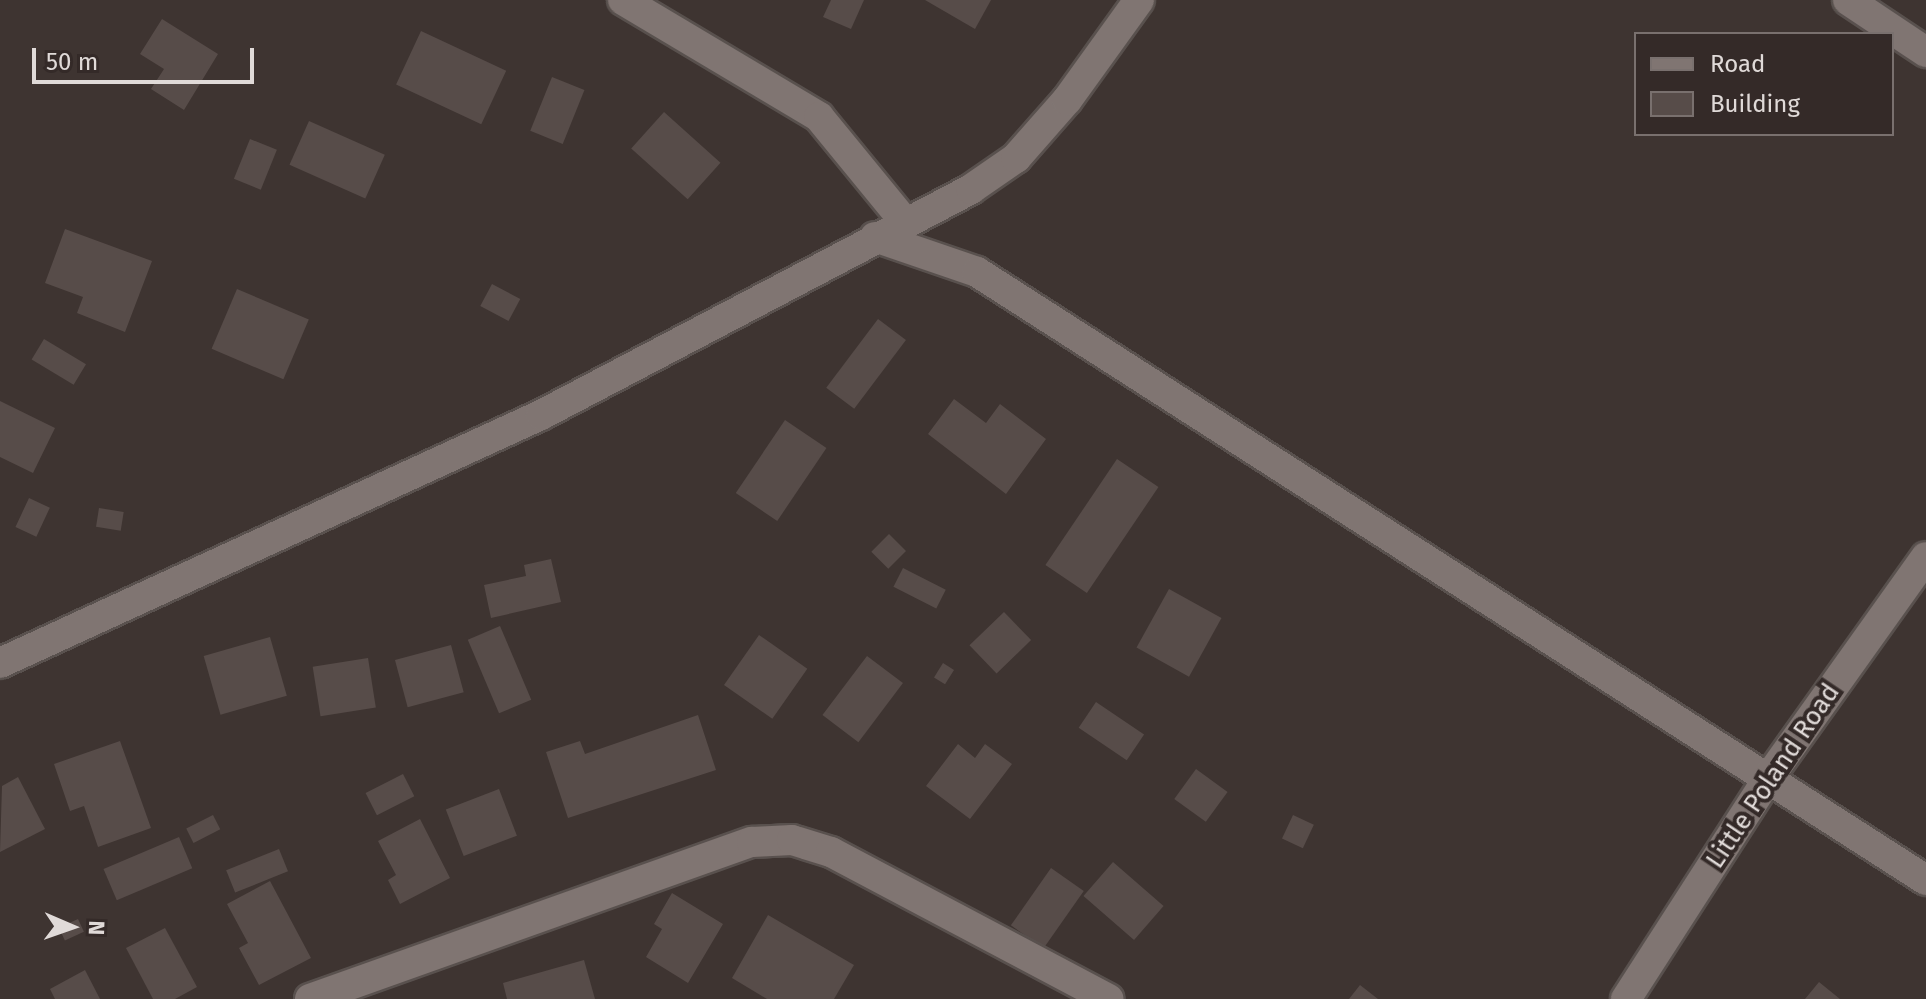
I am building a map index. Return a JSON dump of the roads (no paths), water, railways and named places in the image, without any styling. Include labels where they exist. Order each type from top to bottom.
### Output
[{"type":"street","points":[[623,0],[819,117],[905,222]]},
{"type":"street","points":[[0,663],[541,415],[971,189],[1016,158],[1139,0]]},
{"type":"street","points":[[1848,0],[1926,52]]},
{"type":"street","points":[[875,237],[977,272],[1926,880]]},
{"type":"street","name":"Little Poland Road","points":[[1626,999],[1769,777],[1926,557]]},
{"type":"street","points":[[310,999],[752,842],[792,840],[859,866],[1109,999]]}]
